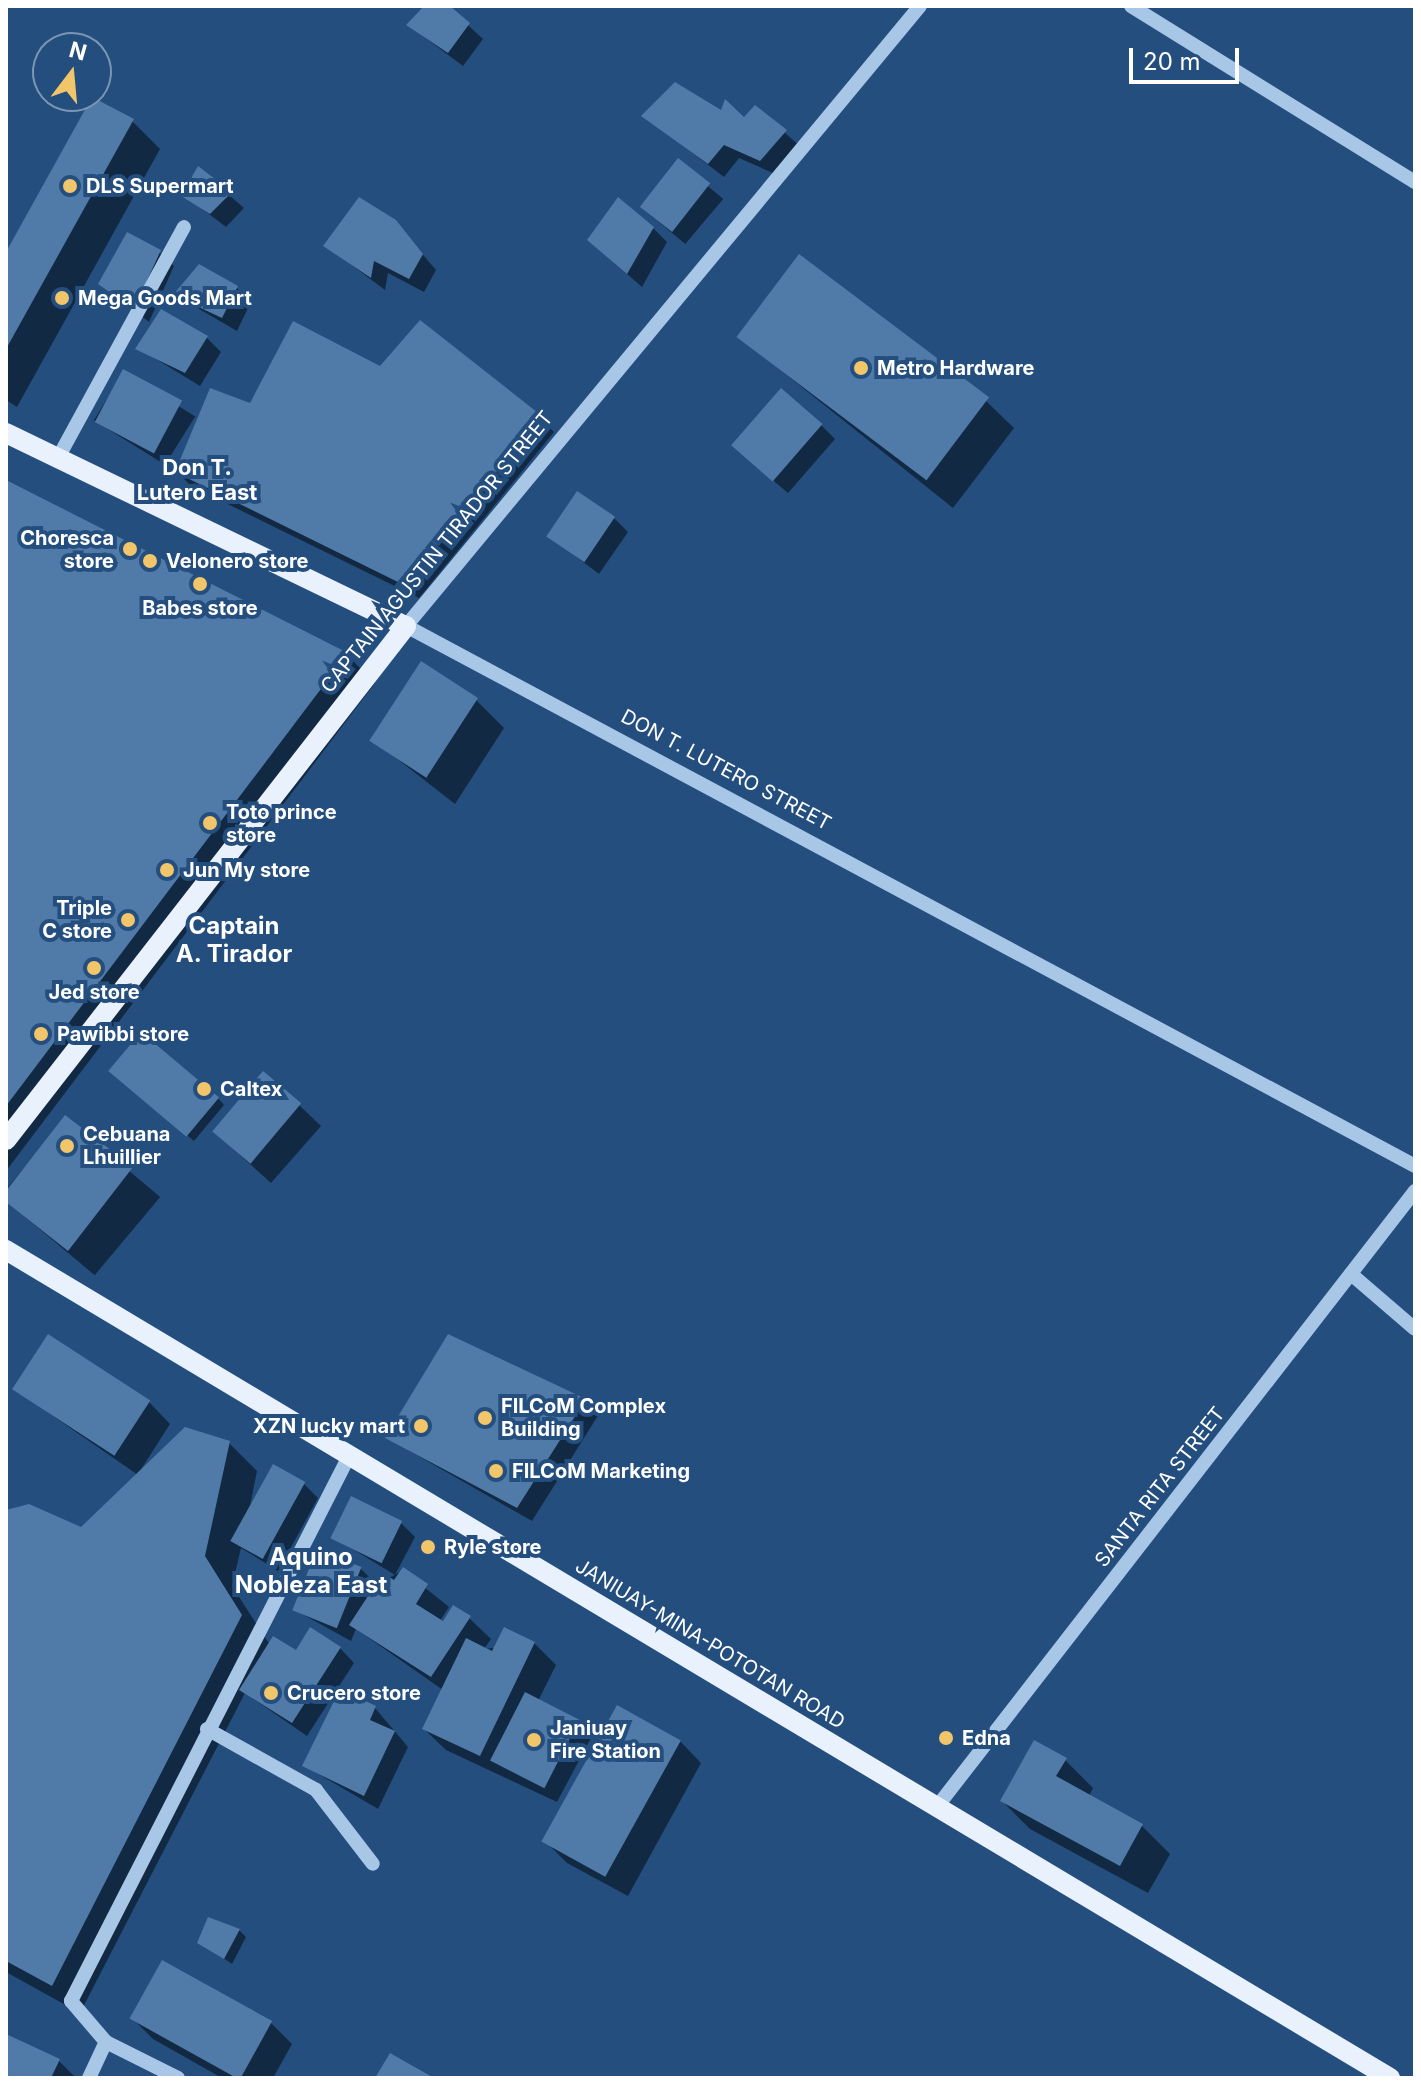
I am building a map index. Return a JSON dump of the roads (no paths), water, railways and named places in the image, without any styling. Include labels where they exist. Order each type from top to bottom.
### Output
[{"type":"main road","name":"DON T. LUTERO STREET","points":[[6,433],[406,626]]},
{"type":"main road","name":"CAPTAIN AGUSTIN TIRADOR STREET","points":[[6,1140],[406,626]]},
{"type":"main road","name":"JANIUAY-MINA-POTOTAN ROAD","points":[[6,1250],[1390,2078]]},
{"type":"street","name":"CAPTAIN AGUSTIN TIRADOR STREET","points":[[406,626],[920,6]]},
{"type":"street","points":[[1131,6],[1415,182]]},
{"type":"street","points":[[58,458],[184,227]]},
{"type":"street","name":"DON T. LUTERO STREET","points":[[406,626],[1415,1166]]},
{"type":"street","name":"SANTA RITA STREET","points":[[936,1808],[1415,1191]]},
{"type":"street","points":[[1351,1274],[1415,1329]]},
{"type":"street","points":[[178,2078],[106,2042],[71,2001],[207,1729],[349,1456]]},
{"type":"street","points":[[207,1729],[316,1790],[373,1864]]},
{"type":"street","points":[[89,2078],[106,2042]]},
{"type":"place","name":"DLS Supermart","points":[[70,186]]},
{"type":"place","name":"Mega Goods Mart","points":[[62,298]]},
{"type":"place","name":"Metro Hardware","points":[[861,368]]},
{"type":"place","name":"Choresca store","points":[[130,549]]},
{"type":"place","name":"Velonero store","points":[[150,561]]},
{"type":"place","name":"Babes store","points":[[200,584]]},
{"type":"place","name":"Toto prince store","points":[[210,823]]},
{"type":"place","name":"Jun My store","points":[[167,870]]},
{"type":"place","name":"Triple C store","points":[[128,920]]},
{"type":"place","name":"Jed store","points":[[94,968]]},
{"type":"place","name":"Pawibbi store","points":[[41,1034]]},
{"type":"place","name":"Caltex","points":[[204,1089]]},
{"type":"place","name":"Cebuana Lhuillier","points":[[67,1146]]},
{"type":"place","name":"FILCoM Complex Building","points":[[485,1418]]},
{"type":"place","name":"XZN lucky mart","points":[[421,1426]]},
{"type":"place","name":"FILCoM Marketing","points":[[496,1471]]},
{"type":"place","name":"Ryle store","points":[[428,1547]]},
{"type":"place","name":"Crucero store","points":[[271,1693]]},
{"type":"place","name":"Edna","points":[[946,1738]]},
{"type":"place","name":"Janiuay Fire Station","points":[[534,1740]]},
{"type":"district","name":"Don T. Lutero East","points":[[197,480]]},
{"type":"district","name":"Captain A. Tirador","points":[[234,940]]},
{"type":"district","name":"Aquino Nobleza East","points":[[311,1571]]}]
